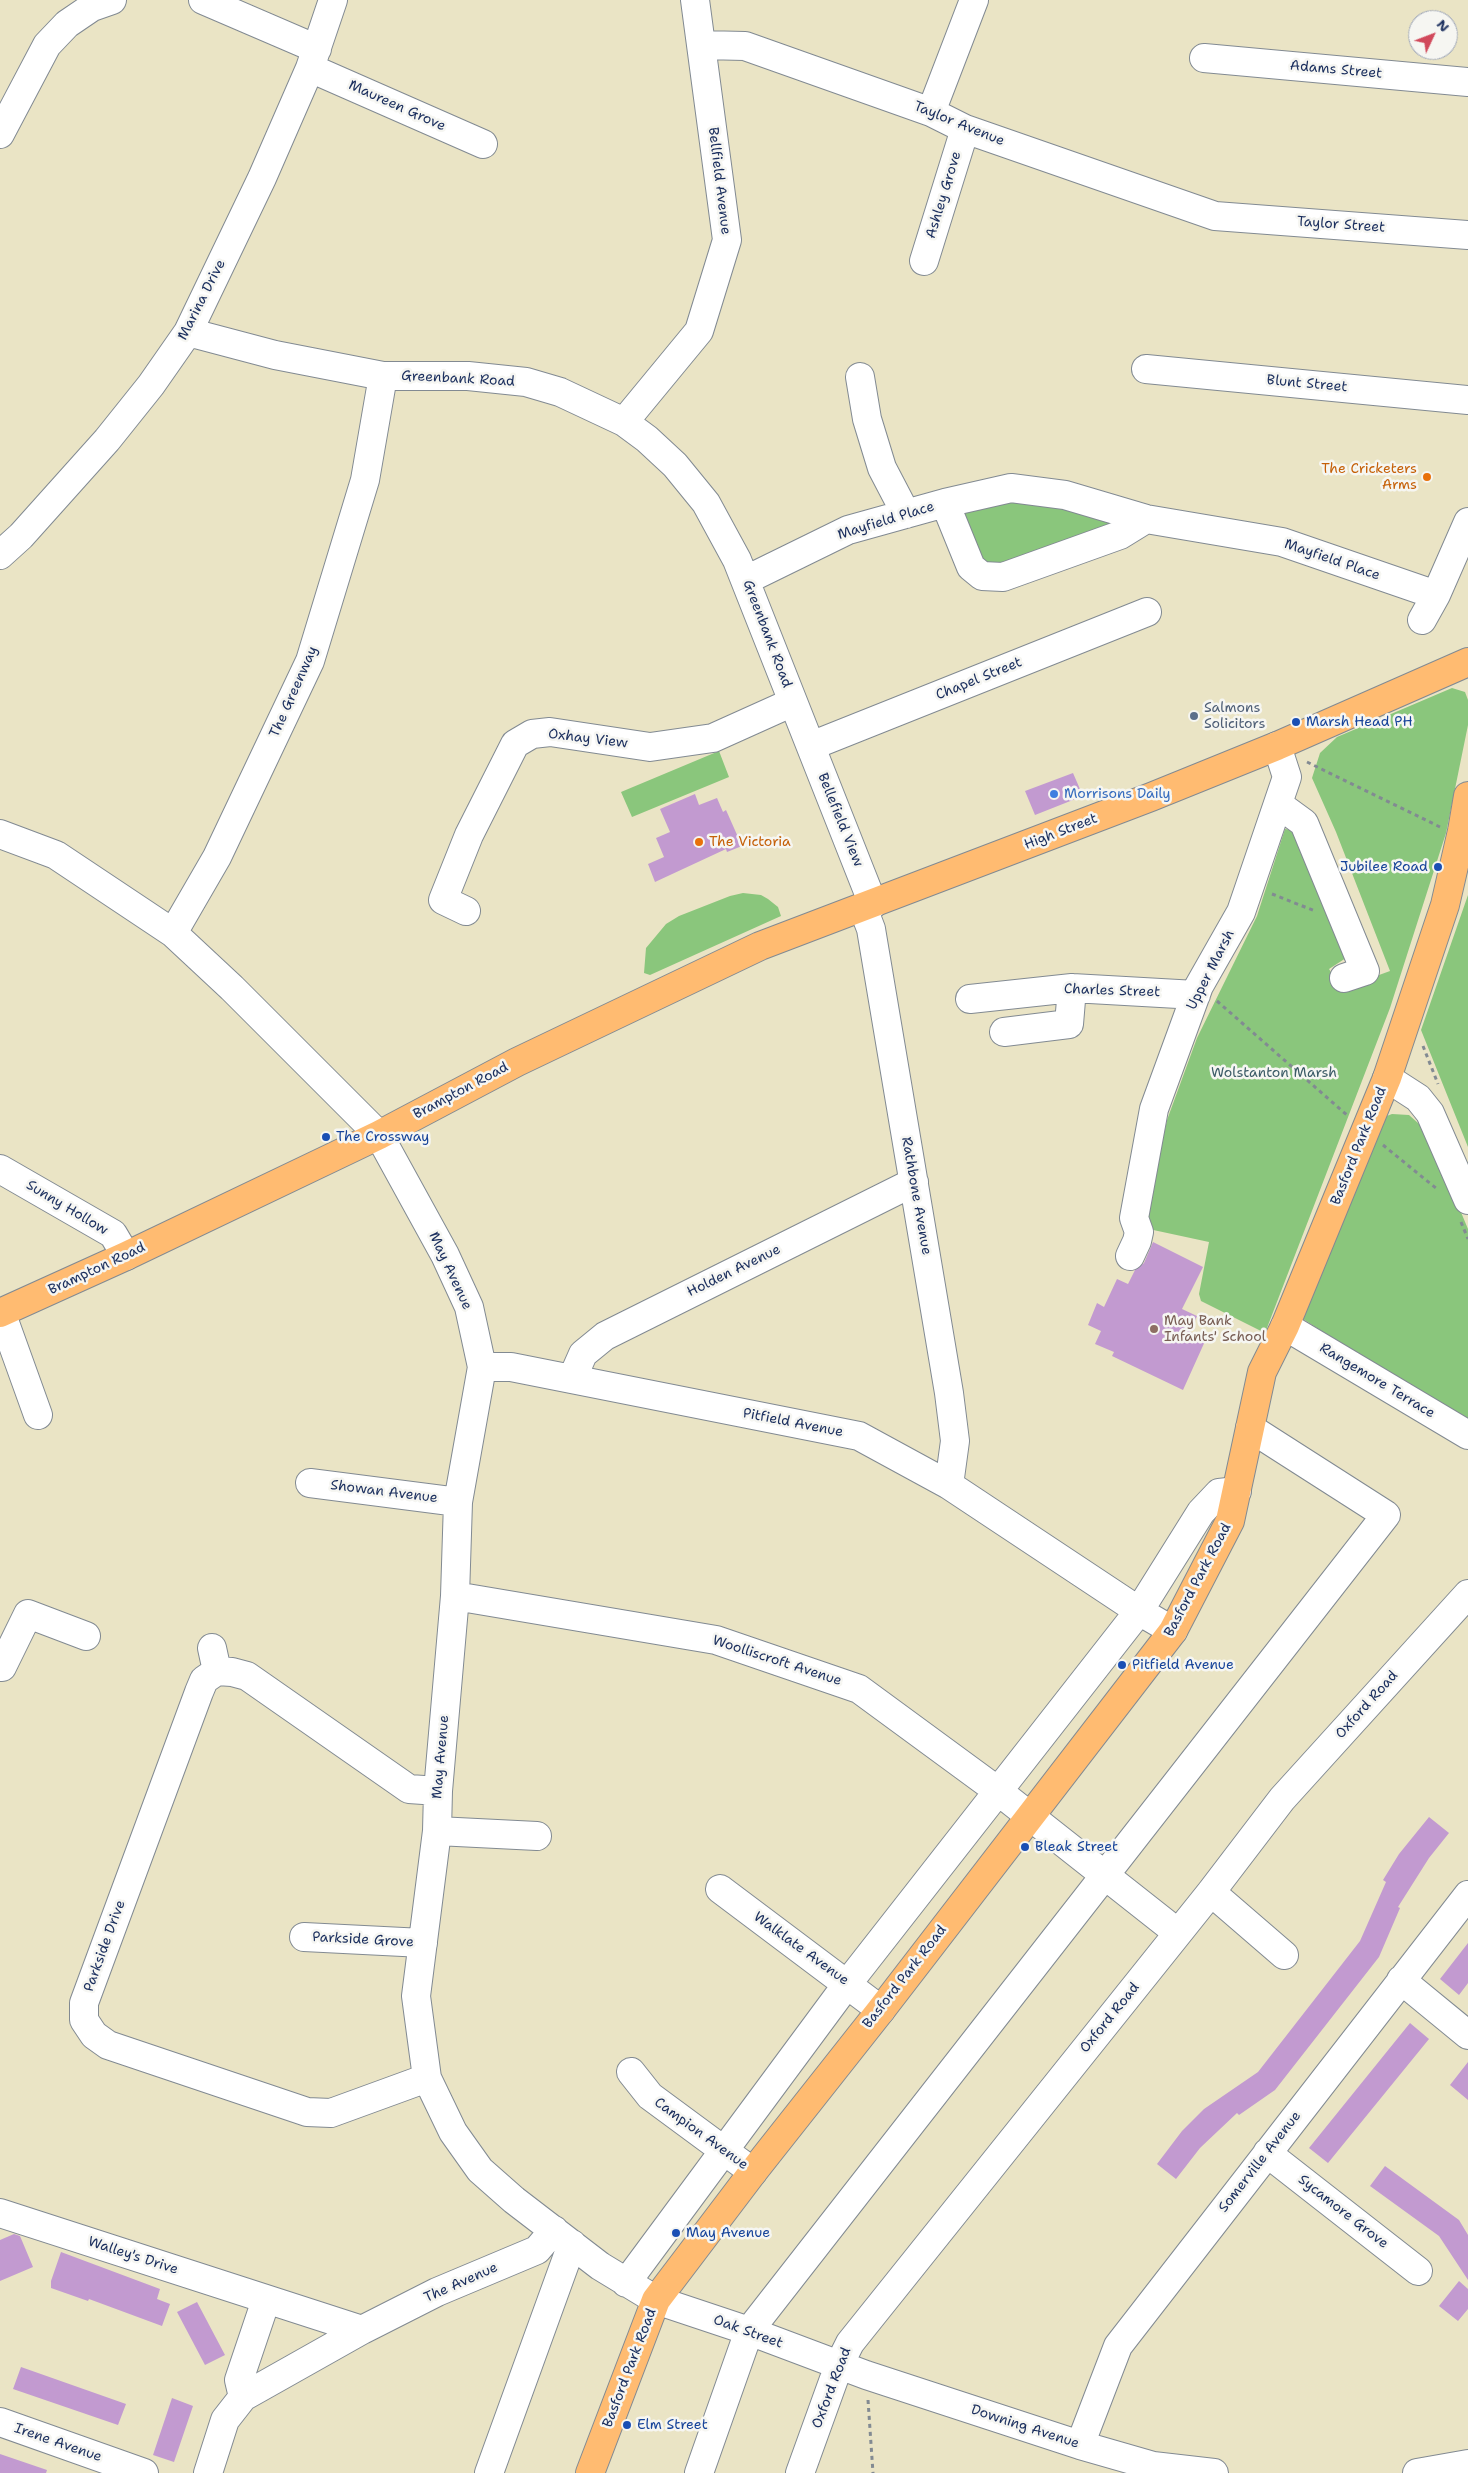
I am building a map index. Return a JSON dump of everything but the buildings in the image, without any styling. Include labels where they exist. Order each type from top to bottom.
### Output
[{"type":"main road","name":"High Street","points":[[760,946],[1142,801],[1277,746],[1468,662]]},
{"type":"main road","name":"Basford Park Road","points":[[590,2473],[656,2300],[753,2172],[881,2010],[1029,1815],[1173,1631],[1230,1521],[1262,1372],[1285,1326],[1387,1078],[1445,905],[1462,832],[1468,796]]},
{"type":"main road","name":"Brampton Road","points":[[0,1313],[126,1256],[379,1135],[517,1062],[760,946]]},
{"type":"street","points":[[0,134],[47,45],[67,24],[92,7],[112,0]]},
{"type":"street","name":"Maureen Grove","points":[[203,0],[313,59],[484,144]]},
{"type":"street","name":"Marina Drive","points":[[0,555],[21,536],[107,440],[151,385],[188,332],[258,186],[313,59],[333,0]]},
{"type":"street","name":"Bellfield Avenue","points":[[624,422],[699,331],[727,240],[695,0]]},
{"type":"street","points":[[931,112],[974,0]]},
{"type":"street","name":"Taylor Avenue","points":[[702,45],[745,46],[931,112],[965,129],[1215,216]]},
{"type":"street","name":"Adams Street","points":[[1204,58],[1468,82]]},
{"type":"street","name":"Ashley Grove","points":[[924,261],[965,129]]},
{"type":"street","name":"Taylor Street","points":[[1215,216],[1468,235]]},
{"type":"street","name":"Greenbank Road","points":[[188,332],[275,355],[383,376],[468,376],[526,382],[560,392],[624,422],[647,439],[675,465],[706,503],[746,580],[809,741]]},
{"type":"street","name":"Blunt Street","points":[[1146,369],[1468,400]]},
{"type":"street","name":"The Greenway","points":[[173,933],[217,857],[310,661],[365,480],[383,376]]},
{"type":"street","points":[[860,377],[867,419],[882,468],[906,514]]},
{"type":"street","name":"Mayfield Place","points":[[746,580],[848,530],[946,503],[1011,488],[1065,494],[1146,519],[1282,542],[1436,595]]},
{"type":"street","name":"Mayfield Place","points":[[946,503],[971,567],[982,576],[1003,577],[1120,534],[1146,519]]},
{"type":"street","points":[[1422,620],[1436,595],[1468,522]]},
{"type":"street","name":"Chapel Street","points":[[809,741],[1147,612]]},
{"type":"street","name":"Oxhay View","points":[[466,911],[443,900],[470,835],[515,744],[532,734],[550,732],[650,748],[712,738],[793,702]]},
{"type":"street","name":"Bellefield View","points":[[809,741],[868,906]]},
{"type":"street","name":"Upper Marsh","points":[[1130,1256],[1137,1241],[1137,1226],[1134,1218],[1154,1109],[1198,990],[1241,912],[1287,777],[1277,746]]},
{"type":"street","points":[[1278,804],[1304,823],[1364,970],[1344,978]]},
{"type":"street","points":[[0,834],[56,855],[173,933],[232,988],[379,1135]]},
{"type":"street","name":"Rathbone Avenue","points":[[868,906],[953,1422],[955,1441],[949,1485]]},
{"type":"street","points":[[1004,1032],[1069,1024],[1072,988]]},
{"type":"street","name":"Charles Street","points":[[970,998],[1072,988],[1198,990]]},
{"type":"street","points":[[1387,1078],[1418,1098],[1430,1113],[1457,1204]]},
{"type":"street","name":"May Avenue","points":[[379,1135],[446,1256],[469,1307],[482,1367],[458,1502],[455,1596],[438,1791],[437,1830],[416,1996],[427,2078],[453,2132],[480,2170],[563,2237],[626,2283],[656,2300]]},
{"type":"street","name":"Sunny Hollow","points":[[0,1169],[112,1234],[126,1256]]},
{"type":"street","name":"Holden Avenue","points":[[572,1379],[583,1354],[605,1336],[914,1182]]},
{"type":"street","points":[[0,1313],[38,1415]]},
{"type":"street","name":"Rangemore Terrace","points":[[1285,1326],[1468,1436]]},
{"type":"street","name":"Pitfield Avenue","points":[[482,1367],[511,1367],[859,1436],[949,1485],[1139,1611],[1173,1631]]},
{"type":"street","points":[[699,2473],[749,2331],[1386,1515],[1250,1428]]},
{"type":"street","name":"Showan Avenue","points":[[310,1483],[458,1502]]},
{"type":"street","name":"Basford Park Road","points":[[626,2283],[722,2150],[848,1983],[1139,1611],[1201,1512],[1219,1493],[1237,1491]]},
{"type":"street","name":"Oxford Road","points":[[800,2473],[839,2365],[850,2343],[1211,1892],[1282,1799],[1468,1594]]},
{"type":"street","name":"Woolliscroft Avenue","points":[[455,1596],[716,1640],[859,1689],[1029,1815]]},
{"type":"street","points":[[1,1667],[28,1614],[86,1636]]},
{"type":"street","name":"Parkside Drive","points":[[427,2078],[331,2113],[307,2112],[108,2044],[94,2035],[84,2020],[84,2003],[199,1692],[214,1660],[232,1672],[247,1676],[409,1789],[438,1791]]},
{"type":"street","points":[[1029,1815],[1178,1933]]},
{"type":"street","points":[[437,1830],[537,1836]]},
{"type":"street","name":"Walklate Avenue","points":[[720,1890],[848,1983],[881,2010]]},
{"type":"street","points":[[1211,1892],[1284,1955]]},
{"type":"street","name":"Somerville Avenue","points":[[1080,2445],[1118,2346],[1468,1895]]},
{"type":"street","name":"Parkside Grove","points":[[304,1938],[423,1943]]},
{"type":"street","points":[[1401,1980],[1468,2035]]},
{"type":"street","name":"Campion Avenue","points":[[631,2072],[650,2096],[753,2172]]},
{"type":"street","name":"Sycamore Grove","points":[[1267,2153],[1418,2271]]},
{"type":"street","name":"Walley's Drive","points":[[0,2213],[266,2300]]},
{"type":"street","points":[[489,2473],[563,2237]]},
{"type":"street","name":"The Avenue","points":[[208,2473],[225,2420],[243,2397],[362,2330],[438,2292],[563,2237]]},
{"type":"street","points":[[243,2397],[239,2380],[266,2300],[362,2330]]},
{"type":"street","name":"Oak Street","points":[[656,2300],[749,2331],[839,2365]]},
{"type":"street","name":"Downing Avenue","points":[[839,2365],[1153,2470],[1214,2473]]},
{"type":"street","name":"Irene Avenue","points":[[0,2422],[144,2473]]},
{"type":"street","points":[[1417,2473],[1468,2464]]},
{"type":"path","points":[[1277,746],[1442,828],[1462,832]]},
{"type":"path","points":[[1250,886],[1345,922]]},
{"type":"path","points":[[1198,990],[1365,1131],[1457,1204],[1468,1240]]},
{"type":"path","points":[[1420,1040],[1439,1085]]},
{"type":"path","points":[[866,2375],[873,2473]]},
{"type":"green space","points":[[1011,488],[1146,519],[982,576],[945,503]]},
{"type":"green space","name":"Wolstanton Marsh","points":[[1452,688],[1465,692],[1468,700],[1468,725],[1446,833],[1390,1008],[1265,1333],[1201,1301],[1199,1294],[1209,1242],[1144,1228],[1167,1120],[1197,1038],[1257,916],[1285,829],[1293,830],[1346,958],[1329,969],[1341,989],[1390,971],[1336,832],[1312,778],[1320,753],[1337,737]]},
{"type":"green space","points":[[719,751],[729,777],[632,817],[621,792]]},
{"type":"green space","points":[[743,893],[761,895],[768,899],[778,907],[781,916],[650,975],[644,973],[646,948],[666,924],[679,916],[730,896]]},
{"type":"green space","points":[[1468,895],[1468,1147],[1421,1030]]},
{"type":"green space","points":[[1392,1114],[1409,1115],[1427,1131],[1468,1229],[1468,1425],[1303,1319],[1384,1117]]},
{"type":"place","name":"The Cricketers Arms","points":[[1427,477]]},
{"type":"place","name":"Salmons Solicitors","points":[[1194,716]]},
{"type":"place","name":"Marsh Head PH","points":[[1296,722]]},
{"type":"place","name":"Morrisons Daily","points":[[1054,794]]},
{"type":"place","name":"The Victoria","points":[[699,842]]},
{"type":"place","name":"Jubilee Road","points":[[1438,867]]},
{"type":"place","name":"The Crossway","points":[[326,1137]]},
{"type":"place","name":"May Bank Infants' School","points":[[1154,1329]]},
{"type":"place","name":"Pitfield Avenue","points":[[1122,1665]]},
{"type":"place","name":"Bleak Street","points":[[1025,1847]]},
{"type":"place","name":"May Avenue","points":[[676,2233]]},
{"type":"place","name":"Elm Street","points":[[627,2425]]}]
